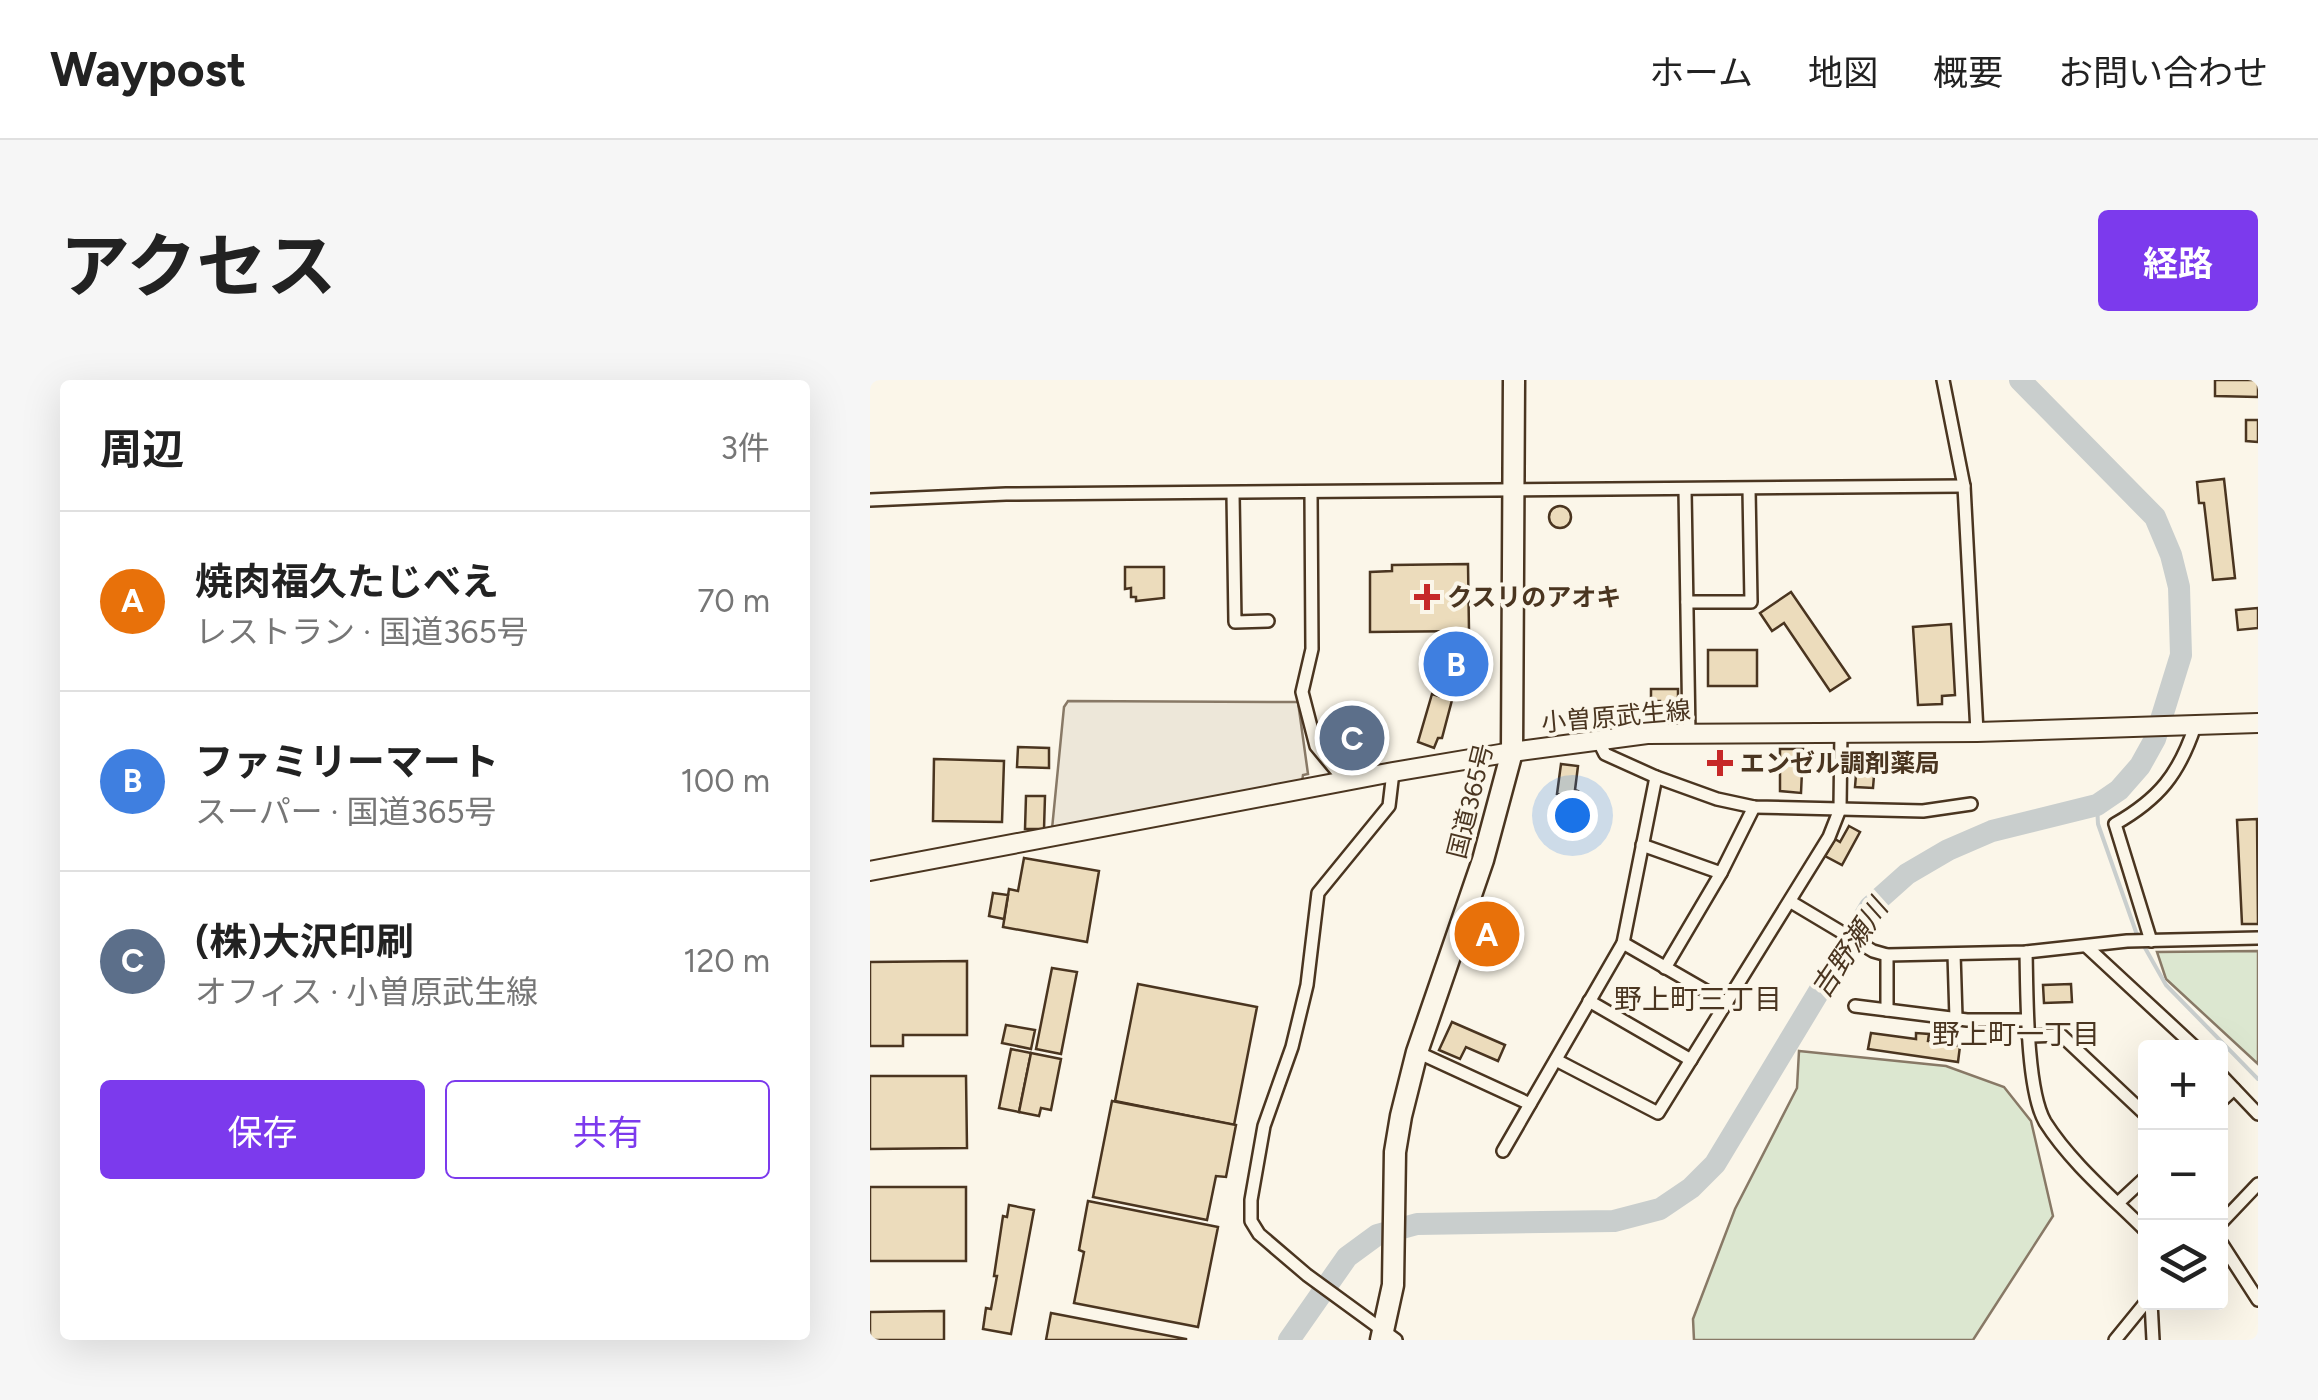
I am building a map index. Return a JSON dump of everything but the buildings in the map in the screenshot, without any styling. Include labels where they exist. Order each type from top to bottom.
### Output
[{"type":"highway","name":"国道365号","points":[[1387,1337],[1395,1152],[1418,1052],[1483,860],[1512,752],[1514,380]]},
{"type":"main road","name":"小曽原武生線","points":[[870,871],[1393,772],[1598,740],[1689,733],[1976,732],[2258,723]]},
{"type":"street","points":[[1943,380],[1964,486],[1976,732]]},
{"type":"street","points":[[870,500],[1006,494],[1964,486]]},
{"type":"street","points":[[1685,490],[1689,733]]},
{"type":"street","points":[[1686,602],[1752,602],[1749,490]]},
{"type":"street","points":[[1311,492],[1312,649],[1302,692],[1316,746],[1344,781]]},
{"type":"street","points":[[1233,494],[1234,622],[1268,621]]},
{"type":"street","points":[[2151,941],[2116,824],[2144,808],[2172,778],[2191,726]]},
{"type":"street","points":[[1556,1060],[1658,1112],[1829,837],[1840,809],[1841,730]]},
{"type":"street","points":[[1598,740],[1605,754],[1656,777],[1754,808],[1922,811],[1970,804]]},
{"type":"street","points":[[1387,1337],[1259,1234],[1251,1221],[1264,1126],[1292,1047],[1307,985],[1318,893],[1389,806],[1393,772]]},
{"type":"street","points":[[1503,1151],[1623,943],[1656,777]]},
{"type":"street","points":[[1665,968],[1722,873],[1754,808]]},
{"type":"street","points":[[1642,845],[1722,873]]},
{"type":"street","points":[[1792,902],[1887,955],[2026,952],[2151,941],[2258,938]]},
{"type":"street","points":[[1623,943],[1727,1003]]},
{"type":"street","points":[[2086,946],[2187,1040]]},
{"type":"street","points":[[2026,952],[2028,1036],[2040,1111],[2046,1123],[2138,1223]]},
{"type":"street","points":[[1954,954],[1956,1018]]},
{"type":"street","points":[[1887,955],[1887,1010]]},
{"type":"street","points":[[1590,1001],[1691,1060]]},
{"type":"street","points":[[1855,1006],[1956,1018],[2027,1020]]},
{"type":"street","points":[[2028,1036],[2061,1035],[2138,1107]]},
{"type":"street","points":[[1418,1052],[1530,1104]]},
{"type":"street","points":[[2228,1082],[2258,1114]]},
{"type":"street","points":[[2228,1094],[2234,1088]]},
{"type":"street","points":[[2118,1203],[2138,1184]]},
{"type":"street","points":[[2224,1220],[2258,1184]]},
{"type":"street","points":[[2228,1253],[2258,1300]]},
{"type":"street","points":[[2115,1340],[2142,1310]]},
{"type":"street","points":[[2150,1310],[2153,1340]]},
{"type":"green space","points":[[2258,951],[2258,1064],[2166,979],[2157,952]]},
{"type":"green space","points":[[1799,1051],[1946,1066],[2004,1087],[2031,1121],[2053,1216],[1973,1340],[1694,1340],[1693,1319],[1735,1209],[1797,1088]]},
{"type":"shaded area","points":[[1068,701],[1298,702],[1308,774],[1303,775],[1302,782],[1052,829],[1064,707]]},
{"type":"waterway","name":"吉野瀬川","points":[[1289,1340],[1347,1257],[1377,1235],[1417,1224],[1614,1221],[1660,1209],[1691,1188],[1715,1164],[1870,907],[1907,874],[1948,850],[1992,831],[2097,805],[2119,790],[2140,766],[2155,739],[2181,655],[2179,587],[2171,555],[2155,517],[2020,380]]},
{"type":"waterway","points":[[2097,805],[2098,824],[2136,932],[2166,985],[2258,1079]]},
{"type":"place","name":"クスリのアオキ","points":[[1427,597]]},
{"type":"place","name":"ファミリーマート","points":[[1456,664]]},
{"type":"place","name":"(株)大沢印刷","points":[[1352,738]]},
{"type":"place","name":"エンゼル調剤薬局","points":[[1720,763]]},
{"type":"place","name":"焼肉福久たじべえ","points":[[1487,934]]},
{"type":"district","name":"野上町三丁目","points":[[1698,999]]},
{"type":"district","name":"野上町一丁目","points":[[2016,1034]]}]
